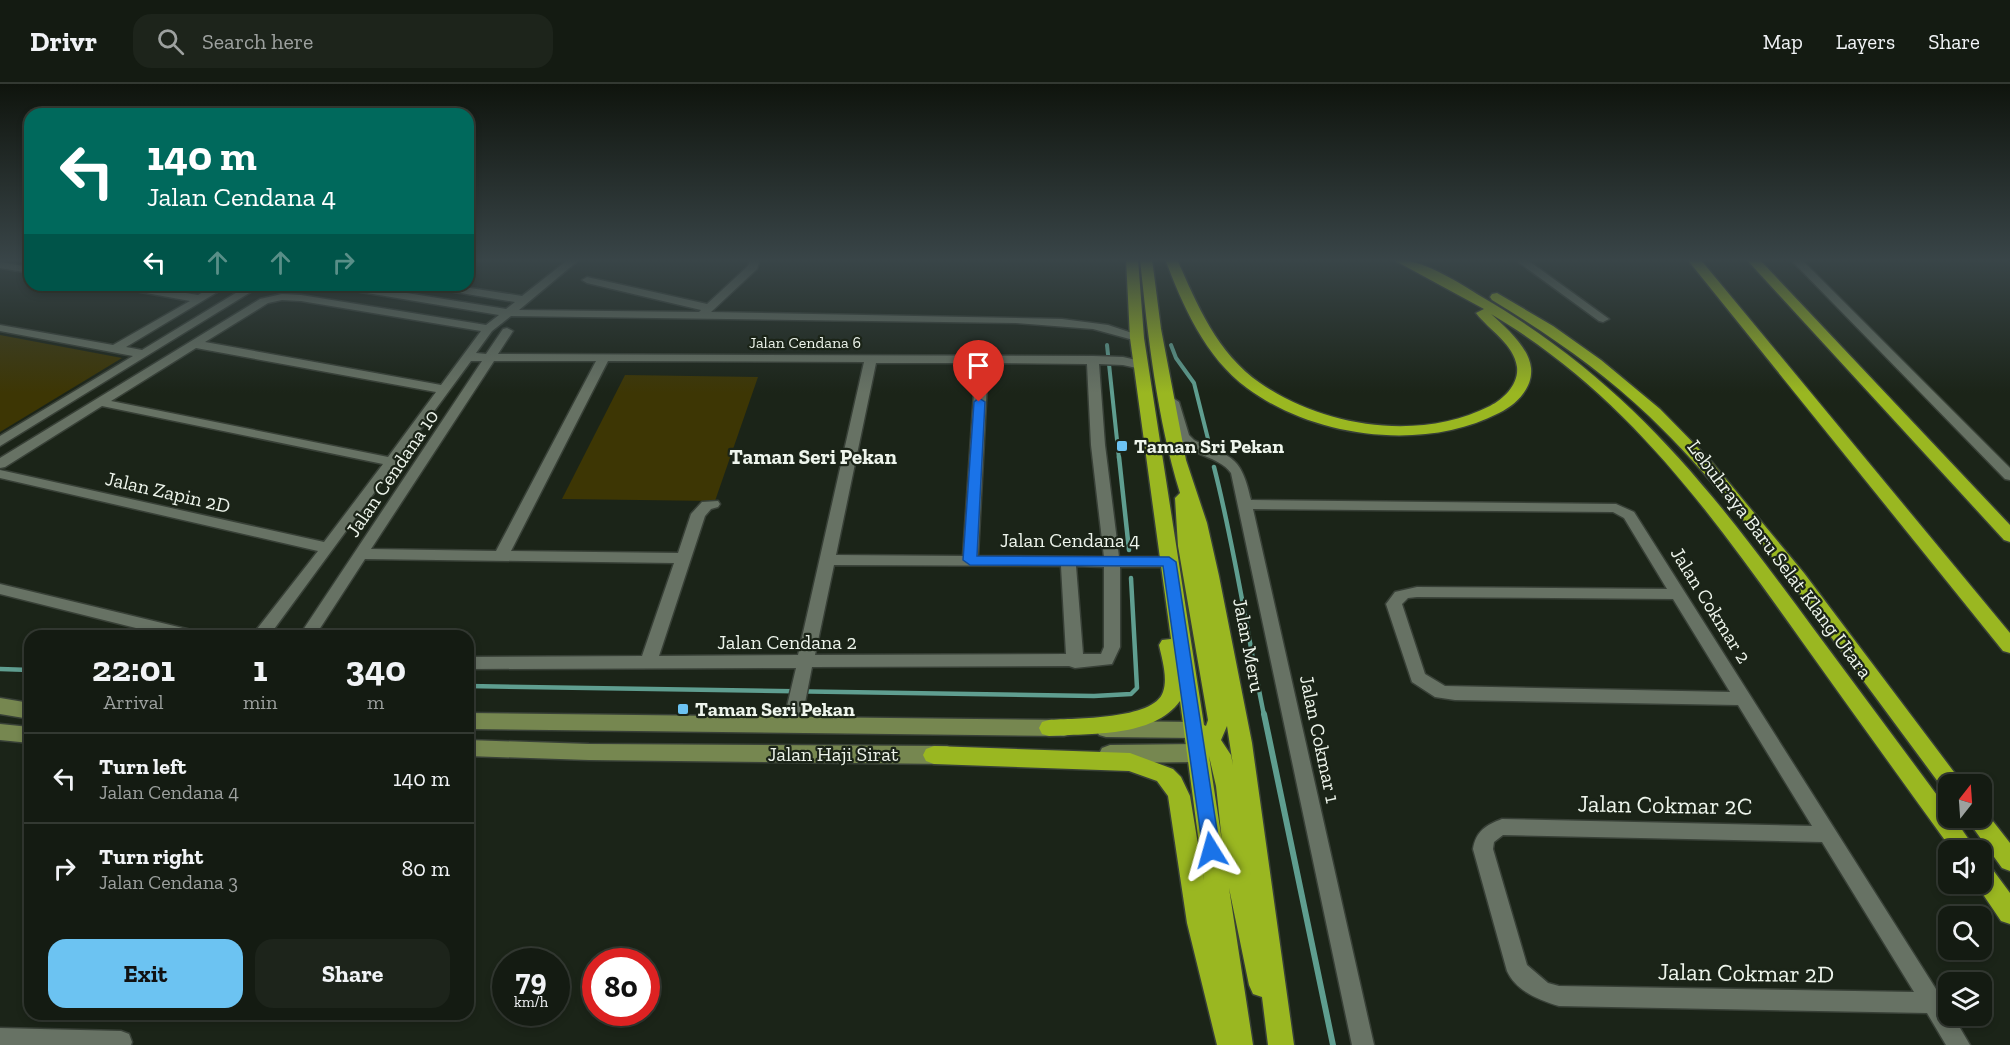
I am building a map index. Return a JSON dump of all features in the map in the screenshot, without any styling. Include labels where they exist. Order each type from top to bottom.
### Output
[{"type":"highway","points":[[1135,304],[1137,338],[1170,569],[1201,741],[1240,1045]]},
{"type":"highway","name":"Jalan Meru","points":[[1152,304],[1160,365],[1180,468],[1198,523],[1210,576],[1241,743],[1281,1045]]},
{"type":"highway","points":[[1192,304],[1207,335],[1225,360],[1256,387],[1305,413],[1362,426],[1413,430],[1442,428],[1469,423],[1489,416],[1506,406],[1517,393],[1524,378],[1520,353],[1512,340],[1478,309],[1469,304]]},
{"type":"highway","name":"Lebuhraya Baru Selat Klang Utara","points":[[1485,304],[1558,352],[1606,391],[1651,434],[1702,492],[1753,558],[1958,840]]},
{"type":"highway","name":"Lebuhraya Baru Selat Klang Utara","points":[[1508,304],[1580,349],[1628,388],[1672,430],[1725,487],[1778,552],[1944,774]]},
{"type":"highway","points":[[1730,304],[2010,646]]},
{"type":"highway","points":[[1794,304],[2010,536]]},
{"type":"highway","points":[[1180,468],[1187,546],[1218,720],[1201,741]]},
{"type":"highway","points":[[1049,728],[1138,721],[1164,708],[1173,695],[1166,622],[1170,569]]},
{"type":"highway","points":[[1201,741],[1220,755],[1227,786],[1236,865],[1275,1045]]},
{"type":"highway","points":[[934,755],[1130,762],[1165,775],[1173,783],[1179,796],[1199,923],[1230,1045]]},
{"type":"highway","points":[[1985,828],[2010,861]]},
{"type":"highway","points":[[1992,887],[2010,913]]},
{"type":"main road","points":[[0,706],[24,710]]},
{"type":"main road","name":"Jalan Haji Sirat","points":[[474,720],[1049,728],[1201,741]]},
{"type":"main road","points":[[0,732],[24,734]]},
{"type":"main road","name":"Jalan Haji Sirat","points":[[474,748],[589,752],[934,755],[1201,741]]},
{"type":"street","points":[[114,349],[192,304]]},
{"type":"street","points":[[0,442],[226,304]]},
{"type":"street","points":[[0,464],[259,304]]},
{"type":"street","points":[[326,304],[488,329]]},
{"type":"street","points":[[452,304],[508,313],[705,312],[1077,323],[1115,328],[1137,338]]},
{"type":"street","points":[[265,630],[488,329],[519,304]]},
{"type":"street","points":[[675,304],[705,312]]},
{"type":"street","points":[[705,312],[714,304]]},
{"type":"street","points":[[1582,304],[1603,319]]},
{"type":"street","points":[[1839,304],[2010,476]]},
{"type":"street","points":[[0,328],[143,354]]},
{"type":"street","name":"Jalan Cendana 10","points":[[312,630],[507,332]]},
{"type":"street","points":[[195,344],[442,390]]},
{"type":"street","name":"Jalan Cendana 6","points":[[468,357],[1114,360],[1141,365]]},
{"type":"street","points":[[501,556],[604,357]]},
{"type":"street","points":[[792,723],[871,359]]},
{"type":"street","points":[[970,560],[982,360]]},
{"type":"street","points":[[1096,360],[1098,445],[1112,561]]},
{"type":"street","name":"Jalan Cokmar 1","points":[[1160,365],[1183,436],[1190,443],[1230,462],[1238,473],[1363,1045]]},
{"type":"street","points":[[100,402],[390,461]]},
{"type":"street","points":[[1180,468],[1191,453],[1214,454]]},
{"type":"street","name":"Jalan Zapin 2D","points":[[0,474],[328,548]]},
{"type":"street","points":[[648,663],[698,514],[707,505],[713,504]]},
{"type":"street","name":"Jalan Cokmar 2","points":[[1246,504],[1616,508],[1629,515],[1959,1045]]},
{"type":"street","points":[[361,554],[684,558]]},
{"type":"street","name":"Jalan Cendana 4","points":[[827,560],[1112,561],[1170,569]]},
{"type":"street","points":[[1068,561],[1075,662]]},
{"type":"street","name":"Jalan Cendana 2","points":[[474,663],[648,663],[803,670],[1106,660],[1112,647],[1112,561]]},
{"type":"street","points":[[0,589],[167,630]]},
{"type":"street","points":[[1678,594],[1417,592],[1404,593],[1397,597],[1394,603],[1418,678],[1441,692],[1743,699]]},
{"type":"street","name":"Jalan Cokmar 2C","points":[[1559,996],[1542,991],[1518,971],[1483,849],[1484,840],[1490,831],[1502,827],[1827,834]]},
{"type":"street","name":"Jalan Cokmar 2D","points":[[1559,996],[1933,1003]]},
{"type":"street","points":[[0,1039],[121,1042]]},
{"type":"shaded area","points":[[0,335],[122,358],[0,432]]},
{"type":"shaded area","points":[[625,375],[758,377],[715,501],[562,499]]},
{"type":"waterway","points":[[1107,345],[1119,459]]},
{"type":"waterway","points":[[1171,345],[1176,358],[1194,383],[1208,439]]},
{"type":"waterway","points":[[1119,457],[1129,550]]},
{"type":"waterway","points":[[1214,467],[1235,560],[1264,715]]},
{"type":"waterway","points":[[474,686],[1094,696],[1131,694],[1137,688],[1131,578]]},
{"type":"waterway","points":[[0,669],[24,670]]},
{"type":"waterway","points":[[1264,714],[1333,1045]]},
{"type":"place","name":"Taman Sri Pekan","points":[[1122,446]]},
{"type":"place","name":"Taman Seri Pekan","points":[[683,709]]},
{"type":"district","name":"Taman Seri Pekan","points":[[813,457]]},
{"type":"route","points":[[979,402],[970,560],[1169,562],[1201,768],[1211,850]]}]
